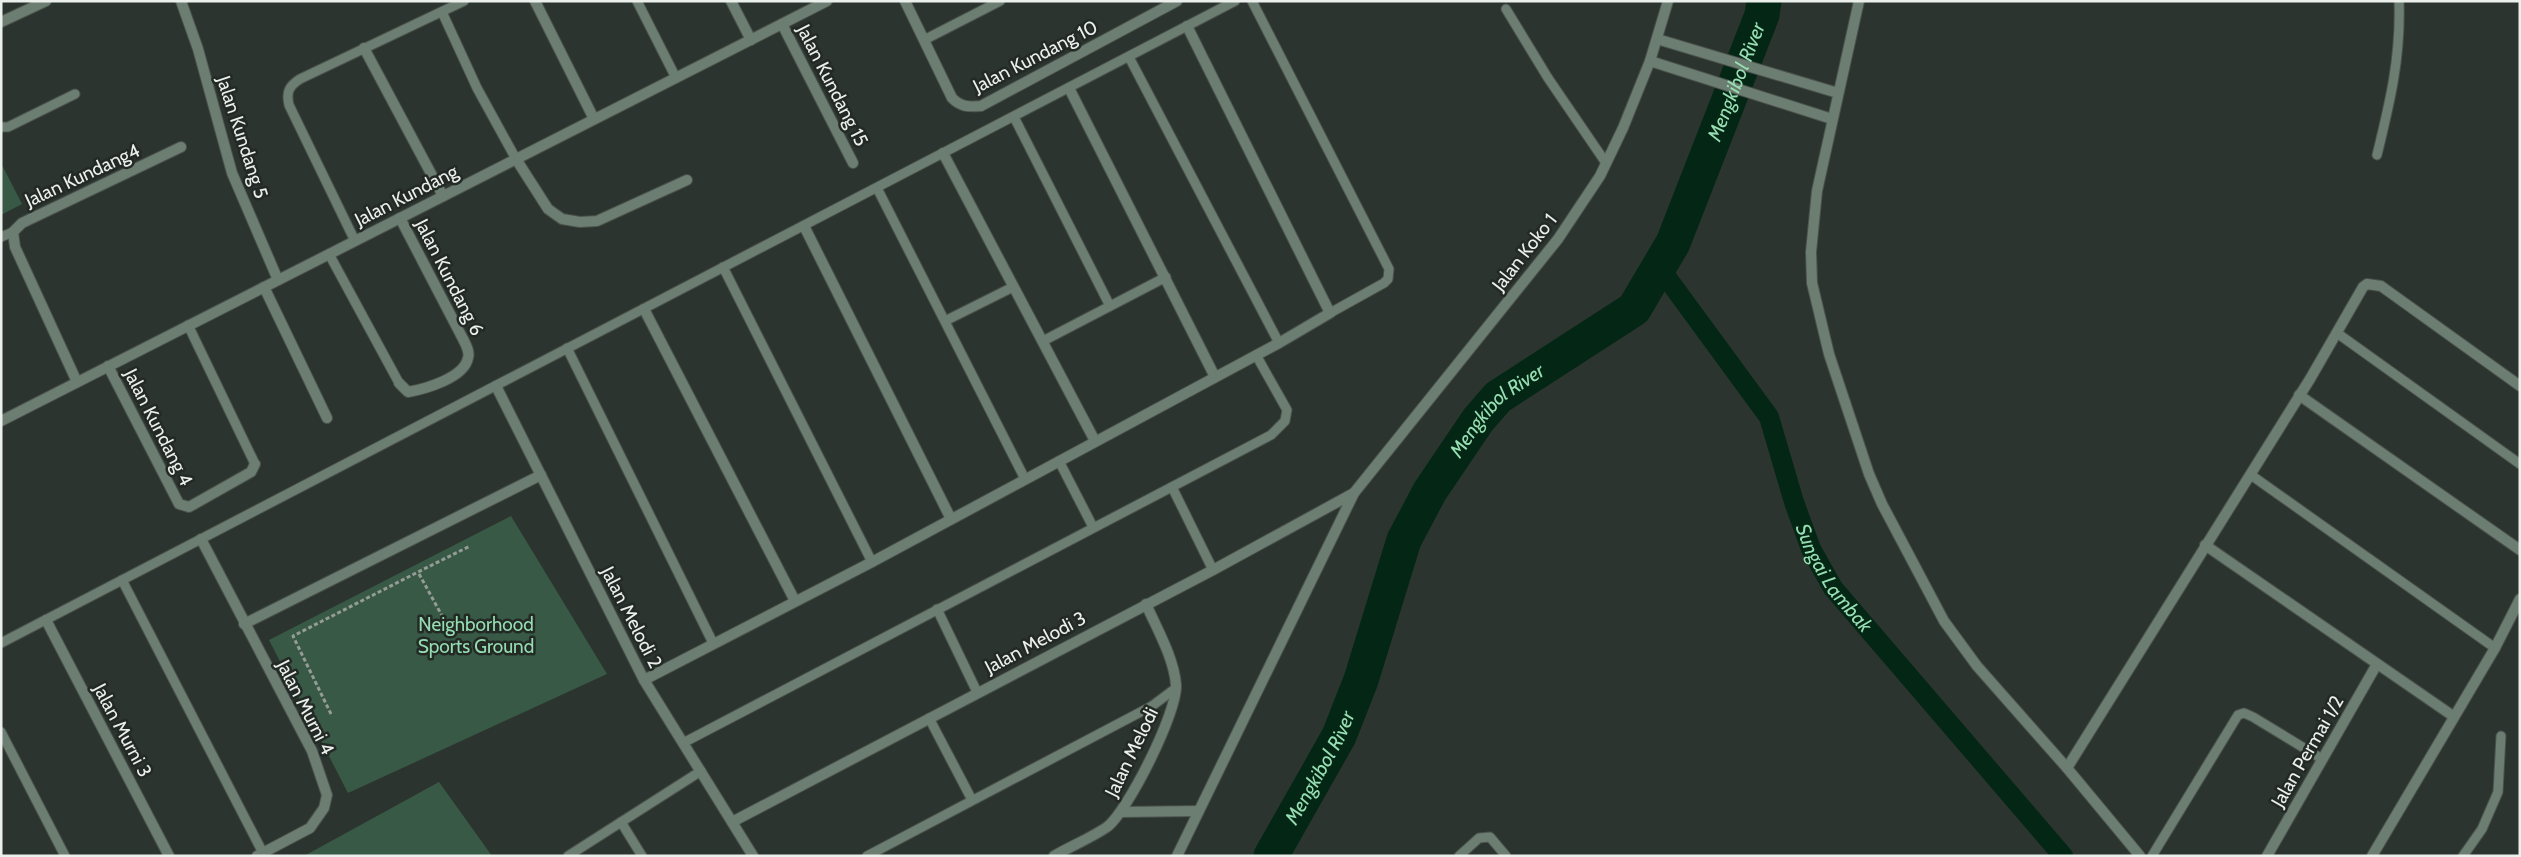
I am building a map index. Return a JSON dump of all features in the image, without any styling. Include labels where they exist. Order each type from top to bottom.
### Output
[{"type":"street","points":[[1,22],[46,1]]},
{"type":"street","name":"Jalan Kundang 5","points":[[181,1],[198,49],[232,172],[278,280]]},
{"type":"street","points":[[535,1],[594,119]]},
{"type":"street","points":[[731,1],[751,40]]},
{"type":"street","name":"Jalan Kundang","points":[[1,420],[827,1]]},
{"type":"street","name":"Jalan Kundang 10","points":[[905,1],[952,98],[959,105],[968,107],[981,106],[1163,4],[1177,1]]},
{"type":"street","name":"Jalan Koko 1","points":[[1354,493],[1558,240],[1606,163],[1650,61],[1668,1]]},
{"type":"street","points":[[1858,1],[1817,191],[1811,252],[1812,283],[1829,354],[1869,474],[1903,545],[1944,621],[1977,666],[2068,768],[2140,856]]},
{"type":"street","name":"Jalan Kundang 15","points":[[782,24],[853,163]]},
{"type":"street","points":[[644,680],[872,562],[1279,343],[1330,313],[1187,26]]},
{"type":"street","points":[[1657,39],[1702,50],[1838,93]]},
{"type":"street","points":[[364,48],[443,196]]},
{"type":"street","points":[[1650,61],[1832,118]]},
{"type":"street","points":[[1069,88],[1215,377]]},
{"type":"street","name":"Jalan Kundang4","points":[[77,382],[15,246],[14,232],[22,223],[181,147]]},
{"type":"street","points":[[943,153],[1096,441]]},
{"type":"street","points":[[516,159],[548,210],[562,219],[580,222],[597,221],[687,180]]},
{"type":"street","name":"Jalan Kundang 6","points":[[399,383],[408,392],[444,382],[461,370],[468,359],[468,350],[400,218]]},
{"type":"street","points":[[804,226],[951,519]]},
{"type":"street","points":[[2068,768],[2300,395],[2362,287],[2367,284],[2381,286],[2520,386]]},
{"type":"street","points":[[264,287],[327,418]]},
{"type":"street","points":[[644,309],[795,601]]},
{"type":"street","name":"Jalan Kundang 4","points":[[108,366],[179,504],[189,507],[252,472],[255,464]]},
{"type":"street","name":"Jalan Melodi 2","points":[[496,386],[644,680],[753,856]]},
{"type":"street","points":[[2300,395],[2520,550]]},
{"type":"street","points":[[244,624],[541,475]]},
{"type":"street","points":[[1177,856],[1354,493]]},
{"type":"street","name":"Jalan Melodi 3","points":[[732,822],[1213,570],[1354,493]]},
{"type":"street","name":"Jalan Murni 4","points":[[201,539],[312,751],[327,794],[324,808],[310,828],[260,854]]},
{"type":"street","points":[[2205,545],[2453,716]]},
{"type":"street","points":[[2372,856],[2494,648],[2520,599]]},
{"type":"street","name":"Jalan Melodi","points":[[1054,856],[1108,826],[1121,812],[1170,718],[1176,688],[1174,670],[1146,604]]},
{"type":"street","name":"Jalan Murni 3","points":[[46,620],[169,856]]},
{"type":"street","name":"Jalan Permai 1/2","points":[[2267,856],[2377,664]]},
{"type":"street","points":[[1121,812],[1198,811]]},
{"type":"lane","points":[[355,241],[289,105],[287,95],[293,84],[300,79],[464,1]]},
{"type":"lane","points":[[637,1],[676,78]]},
{"type":"lane","points":[[924,40],[1000,1]]},
{"type":"lane","points":[[1,643],[1235,1]]},
{"type":"lane","points":[[1252,1],[1389,269],[1388,278],[1384,283],[1330,313]]},
{"type":"lane","points":[[2377,155],[2396,76],[2400,24],[2399,1]]},
{"type":"lane","points":[[1506,9],[1548,78],[1606,163]]},
{"type":"lane","points":[[442,12],[476,88],[516,159]]},
{"type":"lane","points":[[1129,57],[1279,343]]},
{"type":"lane","points":[[1,128],[75,94]]},
{"type":"lane","points":[[1014,117],[1110,306]]},
{"type":"lane","points":[[877,188],[1025,479]]},
{"type":"lane","points":[[1,237],[14,232]]},
{"type":"lane","points":[[329,254],[399,383]]},
{"type":"lane","points":[[723,267],[872,562]]},
{"type":"lane","points":[[1043,341],[1166,277]]},
{"type":"lane","points":[[945,322],[1013,287]]},
{"type":"lane","points":[[188,325],[255,464]]},
{"type":"lane","points":[[2337,333],[2520,464]]},
{"type":"lane","points":[[568,348],[713,643]]},
{"type":"lane","points":[[683,743],[1271,435],[1286,421],[1287,410],[1256,355]]},
{"type":"lane","points":[[1059,461],[1093,527]]},
{"type":"lane","points":[[2251,475],[2494,648]]},
{"type":"lane","points":[[1172,487],[1213,570]]},
{"type":"lane","points":[[122,580],[260,854]]},
{"type":"lane","points":[[937,609],[977,692]]},
{"type":"lane","points":[[867,856],[1152,706],[1176,688]]},
{"type":"lane","points":[[2152,856],[2238,716],[2244,713],[2253,717],[2322,760]]},
{"type":"lane","points":[[929,718],[972,800]]},
{"type":"lane","points":[[1,732],[65,856]]},
{"type":"lane","points":[[2463,856],[2482,829],[2498,792],[2502,736]]},
{"type":"lane","points":[[568,856],[701,771]]},
{"type":"lane","points":[[621,822],[642,856]]},
{"type":"lane","points":[[1459,856],[1479,838],[1490,837],[1506,856]]},
{"type":"path","points":[[331,714],[293,636],[470,546]]},
{"type":"path","points":[[418,572],[446,624]]},
{"type":"green space","points":[[1,163],[22,204],[1,215]]},
{"type":"green space","name":"Neighborhood Sports Ground","points":[[511,516],[607,674],[348,793],[269,640]]},
{"type":"green space","points":[[439,782],[492,856],[304,856]]},
{"type":"waterway","name":"Mengkibol River","points":[[1271,856],[1339,736],[1361,680],[1404,540],[1430,491],[1478,420],[1498,397],[1634,309],[1673,243],[1762,15],[1764,1]]},
{"type":"waterway","name":"Sungai Lambak","points":[[1659,267],[1769,417],[1794,502],[1811,549],[1833,588],[2063,856]]}]
